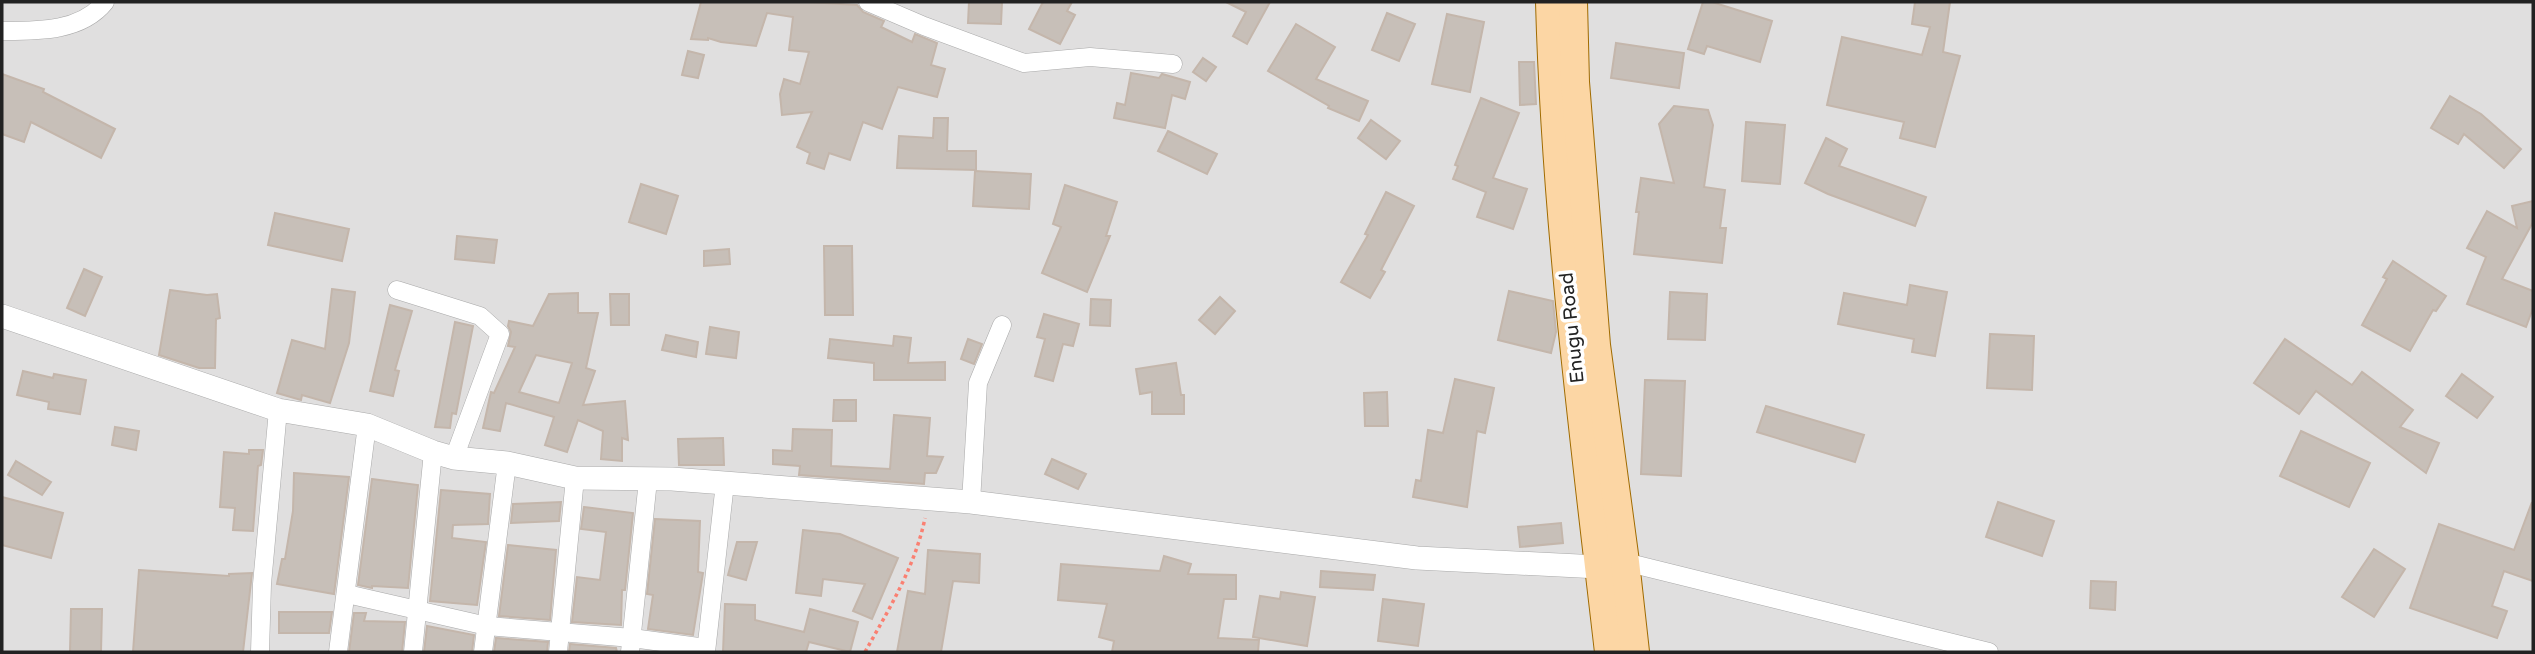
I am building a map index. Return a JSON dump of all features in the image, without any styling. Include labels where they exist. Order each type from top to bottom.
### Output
[{"type":"main road","name":"Enugu Road","points":[[1550,2],[1552,85],[1565,274],[1612,565],[1609,652]]},
{"type":"main road","points":[[1573,2],[1575,82],[1612,565],[1634,652]]},
{"type":"street","points":[[2,31],[62,27],[87,18],[105,2]]},
{"type":"street","points":[[868,2],[1024,63],[1090,57],[1173,64]]},
{"type":"street","points":[[397,290],[480,316],[500,334],[443,455],[417,610],[413,652]]},
{"type":"street","points":[[2,317],[278,410],[368,425],[443,455],[507,463],[575,478],[672,479],[971,502],[1418,558],[1612,565],[1989,652]]},
{"type":"street","points":[[971,502],[978,383],[1002,325]]},
{"type":"street","points":[[260,652],[262,584],[278,410]]},
{"type":"street","points":[[338,652],[368,425]]},
{"type":"street","points":[[483,652],[507,463]]},
{"type":"street","points":[[558,652],[575,478]]},
{"type":"street","points":[[631,645],[648,480]]},
{"type":"street","points":[[347,594],[487,626],[561,633],[631,645],[706,650],[725,483]]},
{"type":"path","points":[[865,652],[897,594],[920,543],[929,499]]},
{"type":"shaded area","points":[[2,2],[2533,2],[2533,652],[2,652]]},
{"type":"building","points":[[701,2],[857,5],[863,12],[884,21],[881,27],[912,42],[915,34],[937,43],[931,65],[945,69],[937,97],[898,87],[882,129],[863,122],[850,160],[829,153],[824,169],[807,163],[810,153],[797,147],[812,112],[782,115],[780,94],[784,79],[800,84],[809,52],[789,50],[793,17],[767,13],[756,46],[708,38],[691,39]]},
{"type":"building","points":[[969,2],[1002,2],[1001,24],[968,23]]},
{"type":"building","points":[[1043,2],[1072,2],[1067,11],[1075,15],[1060,44],[1029,29]]},
{"type":"building","points":[[1226,2],[1270,2],[1247,44],[1233,36],[1246,12]]},
{"type":"building","points":[[1703,2],[1712,2],[1772,21],[1760,62],[1707,46],[1704,54],[1688,49]]},
{"type":"building","points":[[1915,2],[1950,2],[1943,52],[1960,56],[1935,147],[1900,138],[1904,122],[1827,105],[1842,37],[1922,55],[1930,27],[1912,24]]},
{"type":"building","points":[[1387,13],[1415,24],[1399,61],[1372,50]]},
{"type":"building","points":[[1447,14],[1484,22],[1470,92],[1432,84]]},
{"type":"building","points":[[1296,24],[1335,47],[1316,79],[1368,101],[1359,121],[1328,108],[1329,106],[1268,71]]},
{"type":"building","points":[[1616,43],[1684,53],[1679,88],[1611,78]]},
{"type":"building","points":[[688,51],[704,55],[698,78],[682,75]]},
{"type":"building","points":[[1203,58],[1216,67],[1206,81],[1193,72]]},
{"type":"building","points":[[1519,62],[1534,62],[1536,104],[1520,105]]},
{"type":"building","points":[[1131,73],[1159,78],[1162,74],[1190,82],[1185,99],[1172,95],[1165,128],[1114,118],[1117,103],[1125,105]]},
{"type":"building","points":[[2,74],[44,89],[43,92],[115,129],[101,158],[31,122],[24,142],[2,134]]},
{"type":"building","points":[[2450,96],[2481,114],[2521,149],[2504,168],[2464,134],[2458,144],[2431,128]]},
{"type":"building","points":[[1481,98],[1519,113],[1493,178],[1527,189],[1513,229],[1477,217],[1486,192],[1453,179],[1458,166],[1455,165]]},
{"type":"building","points":[[1674,106],[1708,110],[1713,125],[1704,187],[1725,190],[1720,228],[1726,228],[1722,263],[1634,254],[1641,178],[1674,183],[1659,124]]},
{"type":"building","points":[[934,118],[948,118],[947,151],[976,151],[976,170],[897,168],[899,136],[933,138]]},
{"type":"building","points":[[1371,120],[1400,141],[1386,159],[1358,138]]},
{"type":"building","points":[[1746,122],[1785,125],[1780,184],[1742,181]]},
{"type":"building","points":[[1168,131],[1217,154],[1207,174],[1158,151]]},
{"type":"building","points":[[1826,138],[1847,149],[1839,166],[1926,197],[1915,226],[1805,183]]},
{"type":"building","points":[[975,171],[1031,174],[1029,209],[973,206]]},
{"type":"building","points":[[641,184],[678,196],[666,234],[629,222]]},
{"type":"building","points":[[1065,185],[1117,202],[1106,236],[1110,236],[1087,292],[1042,273],[1061,227],[1053,224]]},
{"type":"building","points":[[1386,192],[1414,206],[1381,270],[1385,272],[1370,298],[1341,282],[1368,235],[1365,234]]},
{"type":"building","points":[[2533,201],[2533,222],[2502,279],[2533,291],[2533,308],[2526,327],[2467,304],[2486,257],[2467,248],[2487,211],[2517,228],[2512,206]]},
{"type":"building","points":[[275,213],[349,229],[342,261],[268,245]]},
{"type":"building","points":[[457,236],[497,240],[494,263],[455,259]]},
{"type":"building","points":[[824,246],[852,246],[853,315],[825,315]]},
{"type":"building","points":[[729,249],[730,264],[704,266],[704,251]]},
{"type":"building","points":[[2393,261],[2446,296],[2436,311],[2433,310],[2410,351],[2362,325],[2387,279],[2383,277]]},
{"type":"building","points":[[84,269],[102,277],[85,316],[67,308]]},
{"type":"building","points":[[1910,285],[1947,292],[1935,356],[1912,352],[1914,339],[1838,324],[1844,293],[1907,305]]},
{"type":"building","points":[[332,289],[355,292],[349,343],[330,403],[302,395],[301,400],[277,393],[292,340],[325,349]]},
{"type":"building","points":[[170,290],[217,294],[220,318],[216,319],[215,368],[199,368],[159,355]]},
{"type":"building","points":[[1509,291],[1553,301],[1556,332],[1551,353],[1498,340]]},
{"type":"building","points":[[1670,292],[1707,294],[1705,340],[1668,339]]},
{"type":"building","points":[[578,293],[578,313],[598,313],[586,368],[595,371],[583,405],[625,401],[628,440],[622,438],[622,461],[601,459],[603,431],[578,420],[567,452],[545,445],[554,417],[506,403],[500,431],[483,428],[491,392],[494,393],[515,347],[508,346],[511,332],[509,321],[533,326],[549,294]],"holes":[[[536,355],[572,363],[559,403],[519,392]]]},
{"type":"building","points":[[610,294],[629,294],[629,325],[611,325]]},
{"type":"building","points":[[1220,297],[1235,311],[1215,334],[1199,320]]},
{"type":"building","points":[[1091,299],[1111,300],[1110,326],[1090,325]]},
{"type":"building","points":[[390,305],[412,311],[395,370],[399,371],[393,396],[370,391]]},
{"type":"building","points":[[1044,314],[1079,324],[1073,346],[1063,344],[1053,381],[1035,376],[1045,339],[1037,337]]},
{"type":"building","points":[[455,322],[473,326],[456,414],[452,413],[450,428],[435,427]]},
{"type":"building","points":[[710,327],[739,332],[736,358],[706,354]]},
{"type":"building","points":[[1990,334],[2034,336],[2032,390],[1987,388]]},
{"type":"building","points":[[666,335],[698,342],[696,357],[662,350]]},
{"type":"building","points":[[894,336],[911,338],[908,363],[945,362],[945,380],[874,380],[874,363],[828,358],[830,339],[893,346]]},
{"type":"building","points":[[968,339],[982,344],[974,364],[961,359]]},
{"type":"building","points":[[2285,339],[2352,385],[2362,372],[2413,410],[2400,427],[2439,443],[2426,473],[2316,391],[2299,414],[2254,383]]},
{"type":"building","points":[[1176,363],[1181,395],[1184,395],[1184,414],[1152,414],[1152,392],[1140,394],[1136,369]]},
{"type":"building","points":[[23,371],[53,378],[54,374],[86,380],[80,414],[48,409],[49,402],[17,395]]},
{"type":"building","points":[[2462,374],[2493,397],[2477,418],[2446,396]]},
{"type":"building","points":[[1455,379],[1494,388],[1485,433],[1477,431],[1467,507],[1413,497],[1416,480],[1421,481],[1428,430],[1443,433]]},
{"type":"building","points":[[1645,380],[1685,381],[1681,476],[1641,474]]},
{"type":"building","points":[[1387,392],[1388,426],[1365,426],[1364,393]]},
{"type":"building","points":[[834,400],[856,400],[856,421],[833,421]]},
{"type":"building","points":[[1766,406],[1864,435],[1855,462],[1757,432]]},
{"type":"building","points":[[894,415],[930,418],[927,456],[943,457],[936,473],[925,473],[924,484],[799,475],[800,466],[773,464],[773,450],[792,451],[793,429],[832,430],[831,466],[890,469]]},
{"type":"building","points":[[115,427],[139,431],[136,450],[112,445]]},
{"type":"building","points":[[2301,431],[2370,463],[2349,507],[2280,476]]},
{"type":"building","points":[[723,438],[724,465],[679,465],[678,439]]},
{"type":"building","points":[[249,450],[263,450],[261,465],[258,466],[253,531],[233,530],[235,508],[220,507],[224,452],[249,454]]},
{"type":"building","points":[[1052,459],[1086,474],[1078,489],[1045,474]]},
{"type":"building","points":[[16,461],[51,482],[42,495],[8,475]]},
{"type":"building","points":[[294,473],[349,477],[334,594],[277,584],[282,559],[285,559],[293,511]]},
{"type":"building","points":[[372,479],[418,485],[408,588],[372,588],[358,585]]},
{"type":"building","points":[[441,490],[490,494],[488,524],[453,525],[452,538],[486,542],[477,605],[430,601]]},
{"type":"building","points":[[2,497],[63,513],[51,558],[2,545]]},
{"type":"building","points":[[561,502],[559,521],[511,523],[513,504]]},
{"type":"building","points":[[1998,502],[2054,521],[2042,556],[1986,537]]},
{"type":"building","points":[[2532,502],[2533,581],[2504,571],[2492,606],[2507,611],[2497,638],[2410,608],[2439,524],[2514,550]]},
{"type":"building","points":[[584,507],[633,513],[625,590],[622,590],[621,625],[572,622],[577,577],[600,580],[606,532],[581,529]]},
{"type":"building","points":[[655,519],[700,521],[698,572],[703,573],[693,635],[648,629],[653,595],[647,594]]},
{"type":"building","points":[[1561,523],[1563,543],[1520,547],[1518,527]]},
{"type":"building","points":[[803,530],[840,534],[898,558],[872,619],[853,611],[865,584],[823,579],[821,596],[796,593]]},
{"type":"building","points":[[737,542],[757,542],[746,580],[728,575]]},
{"type":"building","points":[[508,545],[556,550],[550,620],[499,616]]},
{"type":"building","points":[[2374,549],[2405,569],[2374,617],[2342,597]]},
{"type":"building","points":[[928,550],[980,554],[979,583],[953,581],[941,652],[897,652],[908,591],[925,594]]},
{"type":"building","points":[[1164,556],[1191,564],[1188,574],[1236,575],[1236,599],[1224,599],[1218,638],[1259,640],[1258,652],[1112,652],[1114,641],[1099,637],[1107,604],[1058,600],[1061,564],[1160,571]]},
{"type":"building","points":[[139,570],[229,576],[252,573],[243,652],[133,652]]},
{"type":"building","points":[[1321,571],[1375,575],[1373,590],[1320,587]]},
{"type":"building","points":[[2091,581],[2116,582],[2115,610],[2090,608]]},
{"type":"building","points":[[1281,592],[1315,597],[1307,646],[1253,637],[1260,596],[1280,599]]},
{"type":"building","points":[[1383,599],[1424,604],[1418,646],[1378,641]]},
{"type":"building","points":[[725,604],[755,605],[755,620],[804,632],[810,609],[858,622],[850,652],[809,642],[806,652],[723,652]]},
{"type":"building","points":[[71,609],[102,609],[101,652],[70,652]]},
{"type":"building","points":[[279,612],[332,612],[329,633],[279,633]]},
{"type":"building","points":[[354,613],[366,613],[364,621],[405,622],[402,652],[349,652]]},
{"type":"building","points":[[427,626],[474,635],[472,652],[424,652]]},
{"type":"building","points":[[496,638],[548,642],[547,652],[494,652]]},
{"type":"building","points":[[570,644],[616,648],[617,652],[569,652]]}]
